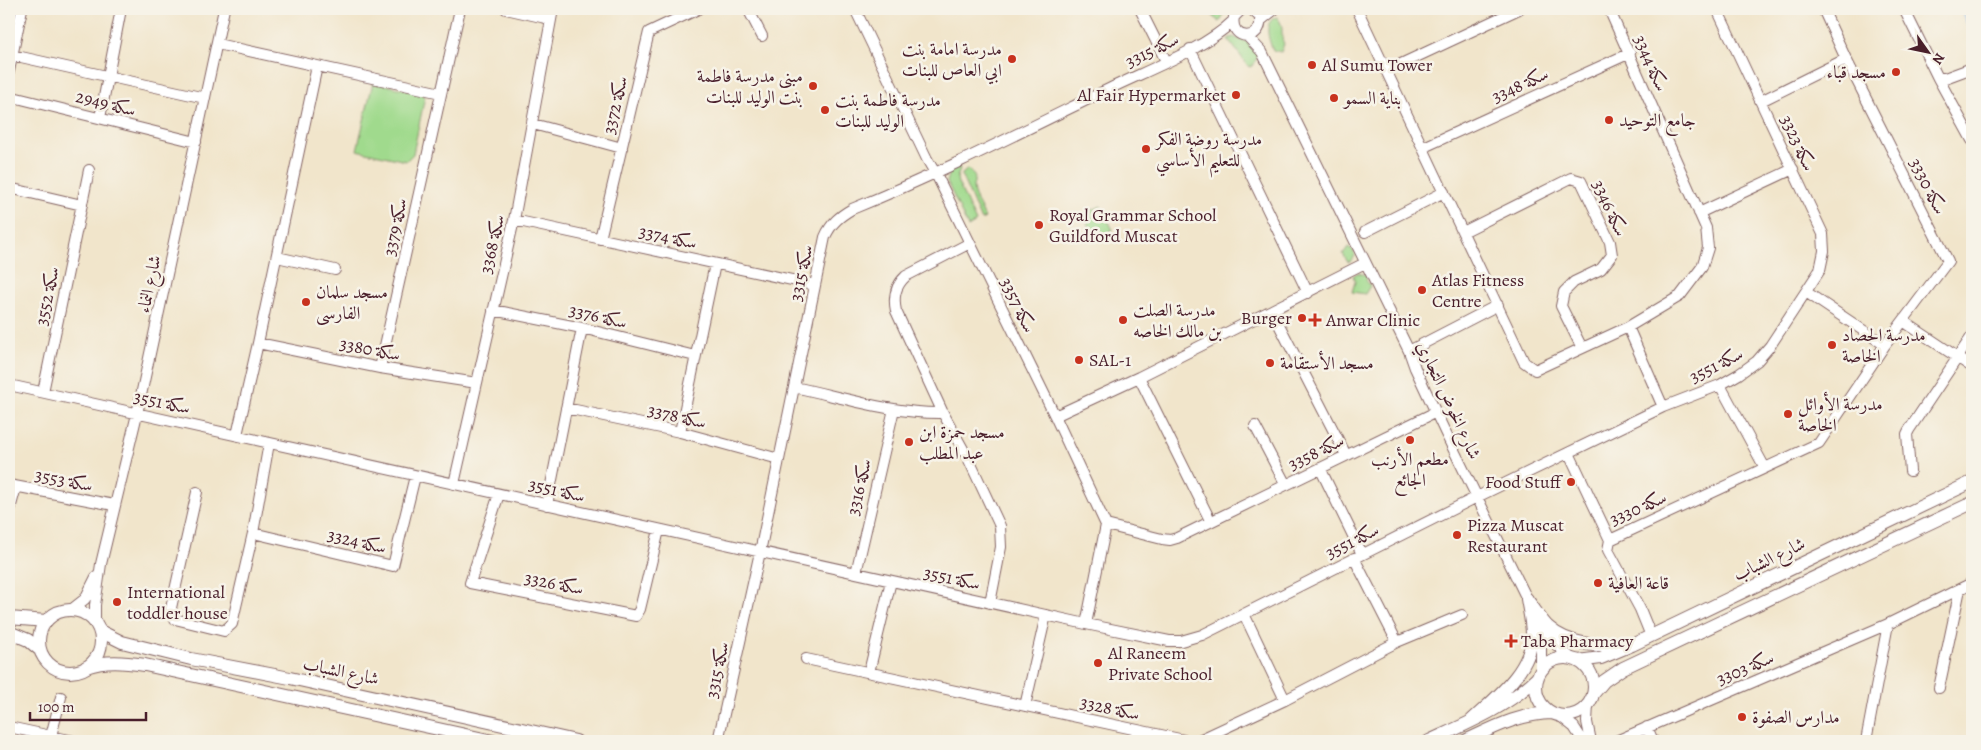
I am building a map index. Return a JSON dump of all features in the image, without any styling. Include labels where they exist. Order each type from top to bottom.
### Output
[{"type":"main road","name":"شارع الشباب","points":[[1574,660],[1601,658],[1632,645],[1972,482]]},
{"type":"main road","name":"شارع الشباب","points":[[1590,699],[1604,682],[1622,668],[1972,503]]},
{"type":"main road","points":[[1527,600],[1548,628],[1563,637],[1575,642],[1600,646],[1632,645]]},
{"type":"main road","points":[[1470,722],[1511,681],[1522,667],[1530,648],[1532,634],[1527,600]]},
{"type":"main road","points":[[9,632],[28,640],[57,669],[69,672],[86,668],[97,655],[100,648],[98,627],[85,613],[71,610],[57,613],[46,621],[41,630],[40,650]]},
{"type":"main road","points":[[9,618],[46,621]]},
{"type":"main road","name":"شارع الشباب","points":[[98,627],[122,642],[191,659],[290,678],[576,741]]},
{"type":"main road","points":[[1429,741],[1506,704],[1522,692],[1545,666],[1557,659],[1574,660],[1584,665],[1593,678],[1590,699],[1574,714],[1533,714],[1511,720],[1465,741]]},
{"type":"main road","name":"شارع الشباب","points":[[86,668],[99,663],[120,662],[145,665],[494,741]]},
{"type":"main road","points":[[1539,674],[1537,694],[1545,708],[1555,714]]},
{"type":"street","points":[[9,71],[22,9]]},
{"type":"street","points":[[100,118],[122,9]]},
{"type":"street","name":"شارع النماء","points":[[98,627],[96,605],[101,564],[137,414],[224,9]]},
{"type":"street","name":"سكة 3379","points":[[380,368],[460,9]]},
{"type":"street","points":[[506,9],[551,14]]},
{"type":"street","name":"سكة 3372","points":[[600,239],[650,32],[698,9]]},
{"type":"street","points":[[748,9],[762,36]]},
{"type":"street","name":"سكة 3357","points":[[855,9],[927,159],[1055,416],[1106,525]]},
{"type":"street","points":[[1140,9],[1166,61]]},
{"type":"street","name":"شارع الخوض التجاري","points":[[1257,9],[1262,52],[1409,351],[1415,368],[1527,600],[1545,635],[1574,660]]},
{"type":"street","points":[[1243,35],[1259,25],[1275,9]]},
{"type":"street","points":[[1357,9],[1498,305],[1409,351]]},
{"type":"street","points":[[1386,71],[1519,9]]},
{"type":"street","name":"سكة 3344","points":[[1498,305],[1524,362],[1535,370],[1628,327],[1680,296],[1702,268],[1708,248],[1706,228],[1609,9]]},
{"type":"street","name":"سكة 3323","points":[[1717,9],[1823,234],[1824,251],[1820,270],[1806,292]]},
{"type":"street","points":[[1904,9],[1938,78],[1972,140]]},
{"type":"street","name":"سكة 3330","points":[[1569,453],[1610,540],[1819,443],[1885,345],[1948,261],[1846,59],[1827,10]]},
{"type":"street","name":"سكة 3315","points":[[718,741],[760,552],[825,236],[829,228],[841,215],[852,209],[935,173],[1190,50],[1207,40],[1236,13]]},
{"type":"street","name":"شارع الخوض التجاري","points":[[1236,13],[1235,30],[1262,52]]},
{"type":"street","name":"سكة 3368","points":[[454,484],[514,220],[533,124],[551,14]]},
{"type":"street","name":"سكة 3315","points":[[1207,40],[1243,35]]},
{"type":"street","points":[[216,44],[440,93]]},
{"type":"street","points":[[1190,50],[1308,293]]},
{"type":"street","name":"سكة 3348","points":[[1424,147],[1630,53]]},
{"type":"street","points":[[12,55],[205,98]]},
{"type":"street","points":[[1760,101],[1846,59]]},
{"type":"street","points":[[237,435],[317,66]]},
{"type":"street","points":[[1938,78],[1945,78],[1972,68]]},
{"type":"street","name":"سكة 2949","points":[[9,96],[196,142]]},
{"type":"street","points":[[533,124],[622,148]]},
{"type":"street","points":[[1699,213],[1793,169]]},
{"type":"street","name":"سكة 3552","points":[[43,392],[89,170]]},
{"type":"street","name":"سكة 3346","points":[[1463,232],[1571,178],[1581,181],[1610,242],[1612,255],[1601,269],[1574,282],[1564,292],[1561,306],[1582,348]]},
{"type":"street","points":[[9,188],[82,205]]},
{"type":"street","points":[[1364,232],[1444,192]]},
{"type":"street","name":"سكة 3374","points":[[514,220],[815,285]]},
{"type":"street","points":[[970,243],[906,276],[899,283],[894,302],[896,311],[943,413],[969,460],[1000,526],[1001,547],[990,603]]},
{"type":"street","points":[[276,257],[335,270]]},
{"type":"street","points":[[680,432],[716,264]]},
{"type":"street","points":[[1055,416],[1139,377],[1365,264]]},
{"type":"street","points":[[1806,292],[1885,345]]},
{"type":"street","name":"سكة 3551","points":[[9,385],[1086,624],[1169,641],[1181,641],[1193,639],[1477,497],[1663,407],[1720,385],[1757,361],[1770,346],[1806,292]]},
{"type":"street","name":"سكة 3376","points":[[493,310],[582,328],[696,356]]},
{"type":"street","points":[[1272,311],[1346,455]]},
{"type":"street","points":[[1903,321],[1972,367]]},
{"type":"street","points":[[1628,327],[1663,407]]},
{"type":"street","points":[[546,505],[582,328]]},
{"type":"street","points":[[1910,471],[1909,430],[1972,336]]},
{"type":"street","name":"سكة 3380","points":[[258,343],[380,368],[477,383]]},
{"type":"street","points":[[1139,377],[1210,520]]},
{"type":"street","points":[[1720,385],[1765,468]]},
{"type":"street","points":[[794,387],[894,409],[943,413]]},
{"type":"street","name":"سكة 3378","points":[[566,408],[680,432],[779,459]]},
{"type":"street","name":"سكة 3316","points":[[856,573],[894,409]]},
{"type":"street","name":"سكة 3358","points":[[1106,525],[1170,540],[1436,412]]},
{"type":"street","points":[[1255,426],[1286,485]]},
{"type":"street","points":[[197,492],[171,608],[172,615],[175,619],[224,631],[232,624],[253,533],[268,443]]},
{"type":"street","points":[[1320,468],[1397,642]]},
{"type":"street","name":"سكة 3324","points":[[253,533],[393,566],[415,476]]},
{"type":"street","points":[[9,513],[12,486]]},
{"type":"street","name":"سكة 3553","points":[[12,486],[114,506]]},
{"type":"street","name":"سكة 3326","points":[[499,494],[470,583],[636,616],[640,609],[658,530]]},
{"type":"street","points":[[1086,624],[1106,525]]},
{"type":"street","points":[[1610,540],[1608,550],[1640,609],[1651,636]]},
{"type":"street","name":"شارع النماء","points":[[71,610],[90,592],[101,564]]},
{"type":"street","points":[[870,672],[891,581]]},
{"type":"street","name":"سكة 3303","points":[[1616,741],[1888,624],[1972,583]]},
{"type":"street","points":[[1939,688],[1960,590]]},
{"type":"street","name":"شارع الخوض التجاري","points":[[1527,600],[1540,638],[1539,674]]},
{"type":"street","points":[[1244,614],[1285,700]]},
{"type":"street","points":[[1025,706],[1046,615]]},
{"type":"street","points":[[1197,741],[1285,700],[1397,642],[1462,615]]},
{"type":"street","points":[[1866,741],[1888,624]]},
{"type":"street","name":"سكة 3328","points":[[806,659],[1188,741]]},
{"type":"street","points":[[56,739],[61,696]]},
{"type":"street","points":[[1590,699],[1587,722],[1590,741]]},
{"type":"street","points":[[1555,714],[1574,727],[1583,741]]},
{"type":"street","points":[[9,727],[56,739],[74,741]]},
{"type":"street","points":[[1647,727],[1653,741]]},
{"type":"green space","points":[[1214,9],[1227,9],[1220,22],[1213,17]]},
{"type":"green space","points":[[1277,17],[1281,24],[1284,44],[1281,52],[1273,50],[1268,36],[1268,26]]},
{"type":"green space","points":[[1233,37],[1248,42],[1259,55],[1252,66],[1249,67],[1228,39]]},
{"type":"green space","points":[[373,82],[420,93],[425,96],[413,154],[406,161],[357,150]]},
{"type":"green space","points":[[958,166],[960,169],[957,178],[958,183],[976,222],[968,227],[947,182],[950,172]]},
{"type":"green space","points":[[968,169],[975,177],[974,194],[985,218],[981,220],[962,177],[962,174]]},
{"type":"green space","points":[[1101,206],[1113,230],[1094,238],[1083,214]]},
{"type":"green space","points":[[1348,247],[1353,250],[1355,256],[1350,262],[1347,261],[1343,254]]},
{"type":"green space","points":[[1357,273],[1367,275],[1366,280],[1370,286],[1365,294],[1352,292],[1355,282],[1353,276]]},
{"type":"waterway","points":[[1961,9],[1972,34]]},
{"type":"place","name":"مدرسة امامة بنت ابي العاص للبنات","points":[[1012,59]]},
{"type":"place","name":"Al Sumu Tower","points":[[1312,65]]},
{"type":"place","name":"مسجد قباء","points":[[1896,72]]},
{"type":"place","name":"مبنى مدرسة فاطمة بنت الوليد للبنات","points":[[813,86]]},
{"type":"place","name":"Al Fair Hypermarket","points":[[1236,95]]},
{"type":"place","name":"بناية السمو","points":[[1334,98]]},
{"type":"place","name":"مدرسة فاطمة بنت الوليد للبنات","points":[[825,110]]},
{"type":"place","name":"جامع التوحيد","points":[[1609,120]]},
{"type":"place","name":"مدرسة روضة الفكر للتعليم الأساسي","points":[[1146,149]]},
{"type":"place","name":"Royal Grammar School Guildford Muscat","points":[[1039,225]]},
{"type":"place","name":"Atlas Fitness Centre","points":[[1422,290]]},
{"type":"place","name":"مسجد سلمان الفارسى","points":[[306,302]]},
{"type":"place","name":"Burger","points":[[1302,318]]},
{"type":"place","name":"مدرسة الصلت بن مالك الخاصه","points":[[1123,320]]},
{"type":"place","name":"Anwar Clinic","points":[[1315,320]]},
{"type":"place","name":"مدرسة الحصاد الخاصة","points":[[1832,345]]},
{"type":"place","name":"SAL-1","points":[[1079,360]]},
{"type":"place","name":"مسجد الأستقامة","points":[[1270,363]]},
{"type":"place","name":"مدرسة الأوائل الخاصة","points":[[1788,414]]},
{"type":"place","name":"مطعم الأرنب الجائع","points":[[1410,440]]},
{"type":"place","name":"مسجد حمزة ابن عبد المطلب","points":[[909,442]]},
{"type":"place","name":"Food Stuff","points":[[1571,482]]},
{"type":"place","name":"Pizza Muscat Restaurant","points":[[1457,535]]},
{"type":"place","name":"قاعة العافية","points":[[1598,583]]},
{"type":"place","name":"International toddler house","points":[[117,602]]},
{"type":"place","name":"Taba Pharmacy","points":[[1511,641]]},
{"type":"place","name":"Al Raneem Private School","points":[[1098,663]]},
{"type":"place","name":"مدارس الصفوة","points":[[1742,717]]}]
